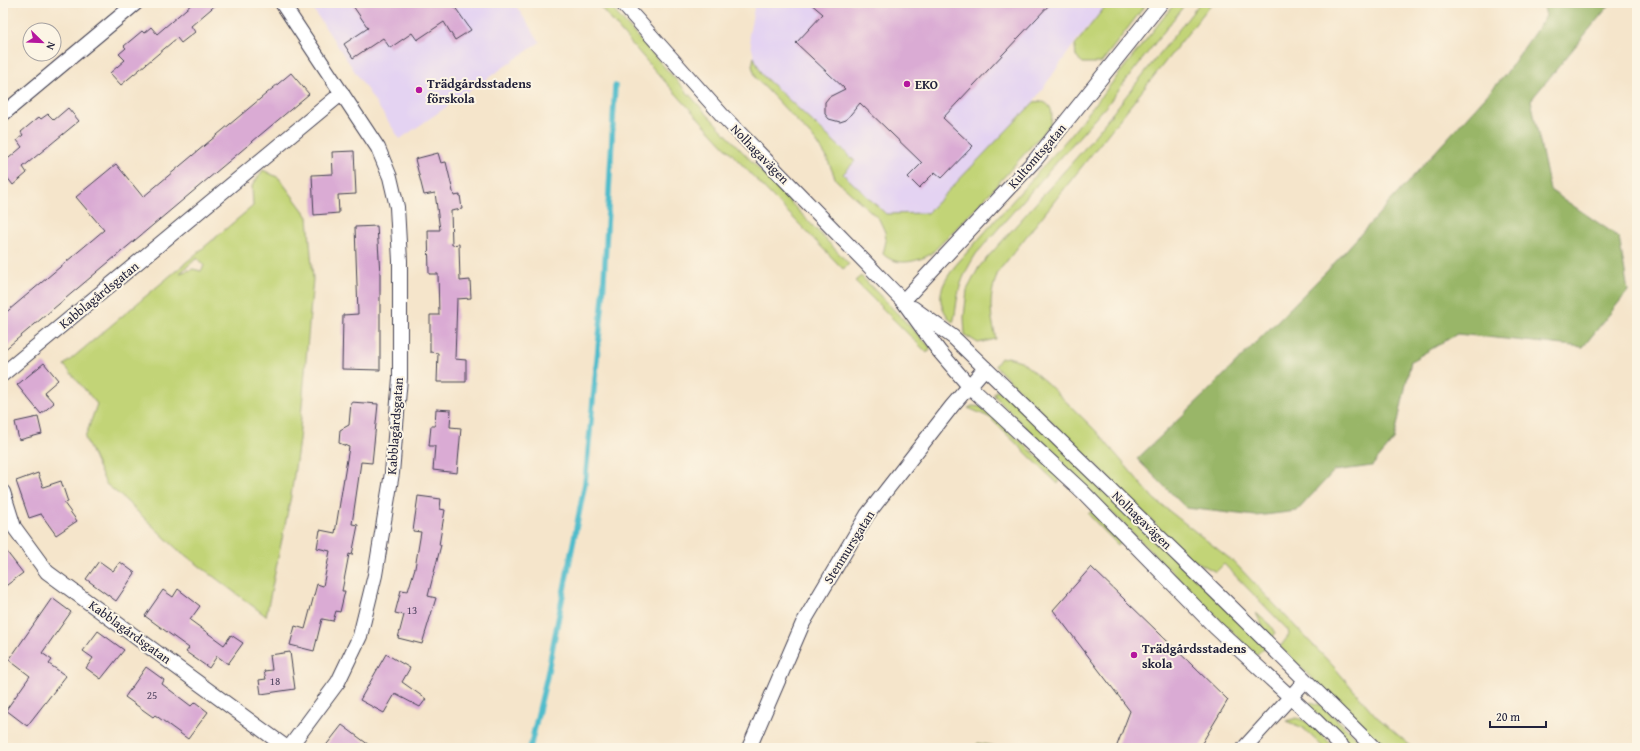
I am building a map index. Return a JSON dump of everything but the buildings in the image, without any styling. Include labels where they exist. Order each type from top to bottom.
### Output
[{"type":"street","points":[[3,114],[136,3]]},
{"type":"street","name":"Kabblagårdsgatan","points":[[3,492],[14,527],[47,572],[288,748],[338,682],[360,636],[375,575],[392,473],[400,378],[400,261],[397,207],[390,177],[378,148],[282,3]]},
{"type":"street","name":"Nolhagavägen","points":[[622,3],[722,115],[903,301],[939,351],[969,386],[1082,491],[1216,628],[1343,748]]},
{"type":"street","name":"Kultomtsgatan","points":[[903,301],[1036,159],[1161,3]]},
{"type":"street","name":"Kabblagårdsgatan","points":[[3,374],[342,93]]},
{"type":"street","name":"Nolhagavägen","points":[[903,301],[953,337],[1216,592],[1374,748]]},
{"type":"street","name":"Stenmursgatan","points":[[749,748],[803,623],[867,515],[969,386],[985,368]]},
{"type":"street","points":[[1244,748],[1305,681]]},
{"type":"shaded area","name":"Trädgårdsstadens förskola","points":[[309,3],[514,3],[540,42],[400,139]]},
{"type":"shaded area","points":[[755,3],[1108,3],[1077,40],[1031,105],[927,213],[886,214],[843,174],[854,161],[762,75],[754,57],[749,35]]},
{"type":"green space","points":[[597,3],[607,3],[703,110],[849,264],[843,269],[717,139],[626,38]]},
{"type":"green space","points":[[1108,3],[1147,3],[1101,63],[1083,63],[1076,57],[1075,45]]},
{"type":"green space","points":[[1175,3],[1186,3],[1107,105],[976,254],[961,284],[953,323],[943,308],[941,294],[946,281],[955,266],[1070,136]]},
{"type":"green space","points":[[1200,3],[1212,3],[998,272],[991,298],[991,313],[996,339],[978,343],[965,335],[964,317],[967,290],[979,267],[1084,149]]},
{"type":"green space","points":[[1543,3],[1611,3],[1531,100],[1550,190],[1619,237],[1628,291],[1583,347],[1457,334],[1411,361],[1394,440],[1372,466],[1334,471],[1297,511],[1256,516],[1186,508],[1137,459],[1205,394],[1328,270],[1505,75],[1546,16]]},
{"type":"green space","points":[[754,57],[762,75],[855,161],[843,174],[886,214],[927,213],[1034,102],[1044,102],[1050,107],[1052,115],[1050,125],[979,205],[931,254],[913,261],[894,261],[883,254],[886,241],[885,232],[879,219],[836,180],[826,156],[816,141],[756,78],[752,66]]},
{"type":"green space","points":[[263,170],[279,178],[308,217],[313,279],[299,440],[291,496],[266,616],[177,549],[122,497],[106,484],[85,438],[97,404],[64,365],[253,206],[252,186]],"holes":[[[197,258],[204,266],[201,271],[193,269],[180,273]]]},
{"type":"green space","points":[[861,276],[931,348],[927,353],[855,281]]},
{"type":"green space","points":[[1008,357],[1021,361],[1048,384],[1096,431],[1154,499],[1234,562],[1334,667],[1376,716],[1413,748],[1383,748],[1280,647],[1289,635],[1288,630],[1224,564],[1216,572],[1190,558],[995,366],[1001,358]]},
{"type":"green space","points":[[997,391],[1007,394],[1265,647],[1256,655],[1002,404],[994,395],[994,392]]},
{"type":"green space","points":[[973,406],[982,407],[1055,472],[1060,480],[1058,484],[989,417],[968,408]]},
{"type":"green space","points":[[1092,511],[1123,539],[1118,545],[1088,514]]},
{"type":"green space","points":[[1256,613],[1270,625],[1275,633],[1272,639],[1264,629]]},
{"type":"green space","points":[[1311,702],[1321,705],[1368,748],[1351,748],[1309,706]]},
{"type":"green space","points":[[1297,718],[1310,723],[1335,748],[1324,748],[1303,728],[1286,721]]},
{"type":"green space","points":[[978,743],[1004,748],[974,748]]},
{"type":"waterway","points":[[530,748],[547,676],[585,483],[603,297],[615,86]]},
{"type":"place","name":"EKO","points":[[907,84]]},
{"type":"place","name":"Trädgårdsstadens förskola","points":[[419,90]]},
{"type":"place","name":"Trädgårdsstadens skola","points":[[1134,655]]}]
